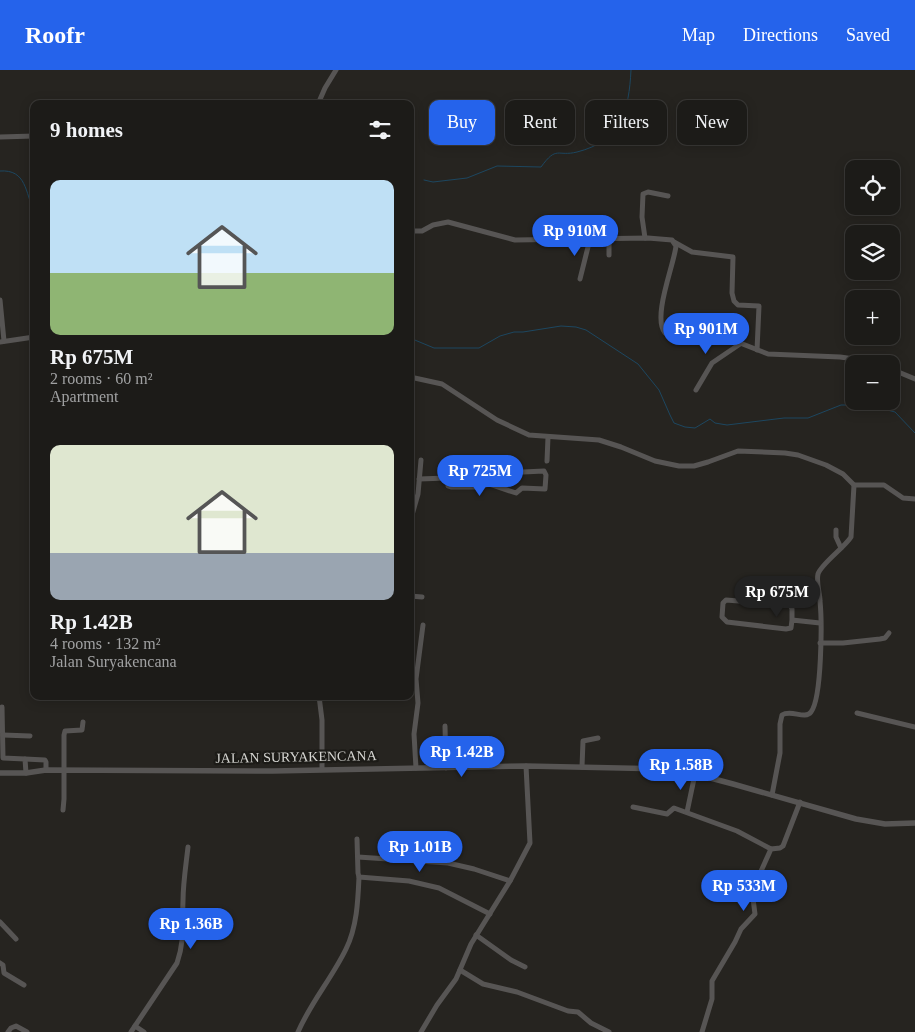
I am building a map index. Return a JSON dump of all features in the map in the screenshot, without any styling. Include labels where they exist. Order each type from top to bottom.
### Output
[{"type":"street","points":[[320,100],[336,70]]},
{"type":"street","points":[[0,137],[30,136]]},
{"type":"street","points":[[645,238],[642,217],[643,194],[648,192],[668,196]]},
{"type":"street","points":[[414,231],[422,231],[434,225],[448,222],[515,240],[662,238],[692,252],[733,257],[732,293],[734,302],[738,305],[759,306],[757,350]]},
{"type":"street","points":[[580,279],[590,239]]},
{"type":"street","points":[[609,239],[609,255]]},
{"type":"street","points":[[674,242],[675,251],[664,290],[663,331],[673,336],[684,338],[709,338],[740,343],[768,354],[845,357]]},
{"type":"street","points":[[0,300],[2,342],[30,338]]},
{"type":"street","points":[[696,390],[712,363],[740,343]]},
{"type":"street","points":[[900,373],[915,379]]},
{"type":"street","points":[[414,378],[442,384],[474,406],[523,433],[548,437],[605,441],[655,461],[679,466],[694,466],[738,451],[785,453],[826,465],[843,474],[854,485],[884,485],[903,498],[915,499]]},
{"type":"street","points":[[547,461],[548,437]]},
{"type":"street","points":[[414,508],[418,494],[421,460]]},
{"type":"street","points":[[420,479],[447,478],[448,486],[451,488],[478,487],[489,484],[516,493],[522,488],[546,489],[546,475],[544,471],[523,472],[491,465]]},
{"type":"street","points":[[772,795],[780,752],[782,717],[785,713],[806,715],[812,710],[818,686],[820,643],[818,574],[820,569],[852,536],[854,485]]},
{"type":"street","points":[[836,530],[836,536],[841,548]]},
{"type":"street","points":[[414,596],[422,597]]},
{"type":"street","points":[[726,600],[790,605],[792,620],[791,627],[786,629],[728,622],[722,618],[723,603],[726,600]]},
{"type":"street","points":[[792,620],[820,623]]},
{"type":"street","points":[[416,768],[414,734],[418,702],[416,679],[423,625]]},
{"type":"street","points":[[820,643],[880,640],[889,633]]},
{"type":"street","points":[[320,700],[322,720],[322,769]]},
{"type":"street","points":[[2,707],[3,758],[45,760],[46,770]]},
{"type":"street","points":[[857,714],[915,727]]},
{"type":"street","points":[[63,810],[65,731],[82,730],[83,722]]},
{"type":"street","points":[[446,726],[446,768]]},
{"type":"street","points":[[3,735],[30,736]]},
{"type":"street","points":[[582,767],[583,741],[598,738]]},
{"type":"street","points":[[25,759],[26,773]]},
{"type":"street","points":[[421,1032],[436,1005],[456,979],[476,935],[510,881],[531,840],[526,766]]},
{"type":"street","name":"JALAN SURYAKENCANA","points":[[0,773],[26,773],[46,770],[526,766],[667,769],[695,774],[800,802],[842,816],[871,822],[892,824],[915,823]]},
{"type":"street","points":[[687,812],[695,774]]},
{"type":"street","points":[[633,807],[667,814],[674,808],[737,831],[771,849],[783,846],[800,802]]},
{"type":"street","points":[[298,1032],[314,1000],[346,948],[352,932],[358,899],[357,839]]},
{"type":"street","points":[[131,1032],[177,963],[180,954],[183,940],[183,901],[188,847]]},
{"type":"street","points":[[702,1032],[712,999],[712,981],[735,942],[740,929],[755,914],[752,890],[771,849]]},
{"type":"street","points":[[358,857],[448,864],[474,869],[510,881]]},
{"type":"street","points":[[359,877],[409,881],[439,888],[490,914]]},
{"type":"street","points":[[0,922],[16,939]]},
{"type":"street","points":[[476,935],[511,960],[525,967]]},
{"type":"street","points":[[0,963],[3,965],[5,974],[24,986]]},
{"type":"street","points":[[460,970],[483,984],[517,992],[568,1011],[578,1012],[591,1023],[609,1032]]},
{"type":"street","points":[[8,1032],[16,1026],[27,1032]]},
{"type":"street","points":[[135,1026],[144,1032]]},
{"type":"waterway","points":[[424,180],[433,182],[467,178],[497,166],[541,167],[554,154],[577,152],[592,147],[613,132],[620,122],[628,99],[631,70]]},
{"type":"waterway","points":[[0,171],[9,171],[20,178],[30,200]]},
{"type":"waterway","points":[[414,340],[434,348],[479,348],[500,336],[514,332],[561,326],[576,327],[586,330],[638,364],[659,390],[674,423],[685,427],[695,428],[710,419],[715,423],[727,425],[784,418],[808,418],[841,405],[868,405],[895,412],[915,433]]}]
